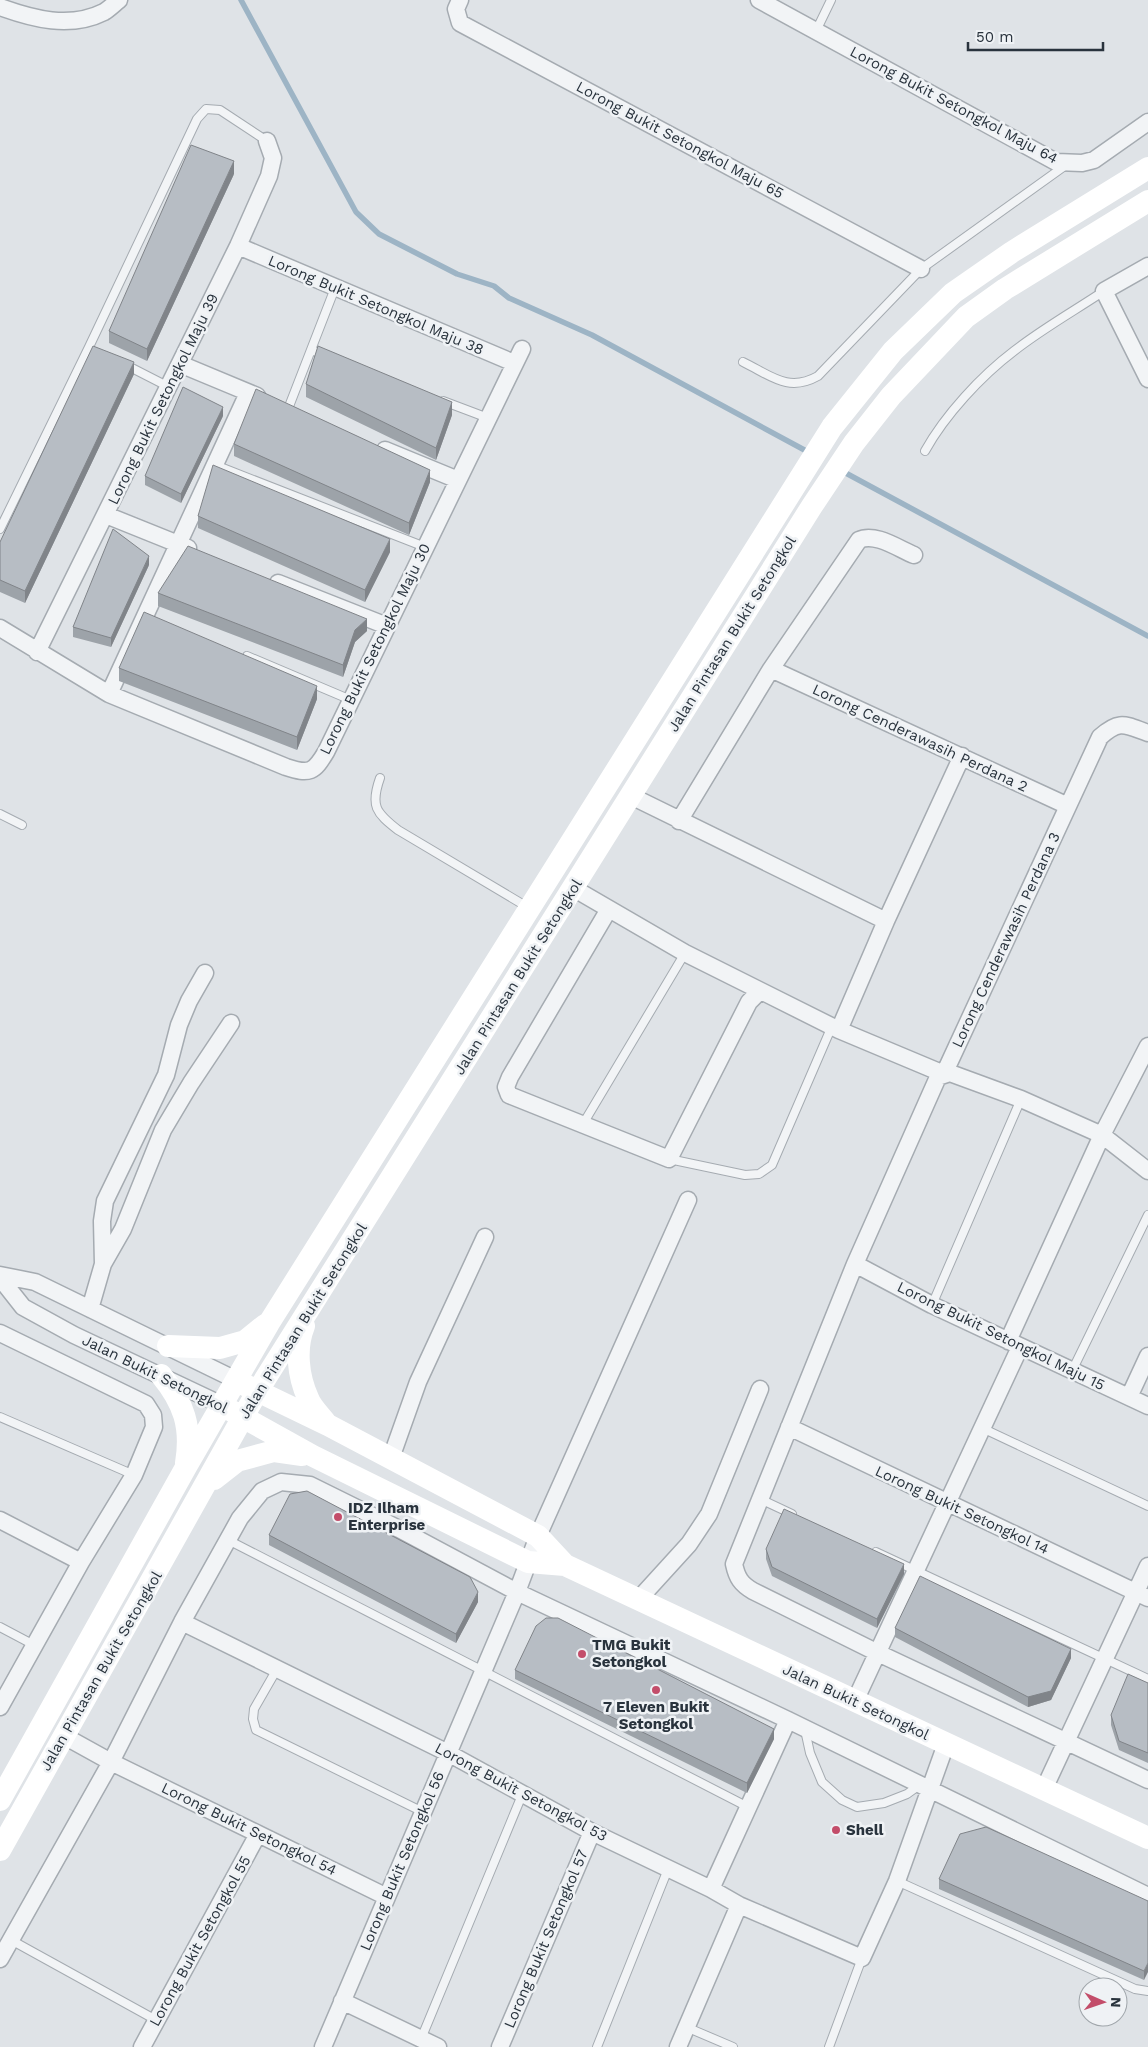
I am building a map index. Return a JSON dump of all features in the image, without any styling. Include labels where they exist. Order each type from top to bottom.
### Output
[{"type":"main road","name":"Jalan Pintasan Bukit Setongkol","points":[[0,1800],[186,1467],[269,1323],[832,427],[893,351],[953,293],[1012,252],[1148,168]]},
{"type":"main road","name":"Jalan Pintasan Bukit Setongkol","points":[[0,1850],[70,1740],[257,1392],[812,506],[854,443],[891,396],[966,317],[1013,284],[1148,201]]},
{"type":"main road","points":[[313,1304],[300,1335],[298,1368],[308,1399],[328,1425]]},
{"type":"main road","points":[[168,1346],[220,1348],[245,1341],[269,1323]]},
{"type":"main road","points":[[161,1375],[173,1390],[182,1408],[188,1427],[189,1447],[186,1467]]},
{"type":"main road","name":"Jalan Bukit Setongkol","points":[[236,1380],[257,1392],[328,1425],[538,1536],[565,1565]]},
{"type":"main road","name":"Jalan Bukit Setongkol","points":[[222,1405],[312,1456],[528,1562],[565,1565],[1148,1838]]},
{"type":"main road","points":[[207,1484],[237,1461],[274,1451],[312,1456]]},
{"type":"street","points":[[0,7],[29,17],[54,21],[78,21],[104,12],[119,0]]},
{"type":"street","name":"Lorong Bukit Setongkol Maju 65","points":[[460,0],[456,9],[460,23],[921,269]]},
{"type":"street","name":"Lorong Bukit Setongkol Maju 64","points":[[759,0],[1056,162],[1068,164],[1094,160],[1148,122]]},
{"type":"street","name":"Lorong Bukit Setongkol Maju 39","points":[[37,652],[170,387],[238,246],[269,176],[273,158],[267,141]]},
{"type":"street","name":"Lorong Bukit Setongkol Maju 38","points":[[238,246],[336,288],[518,356]]},
{"type":"street","points":[[1148,266],[1104,291],[1148,380]]},
{"type":"street","name":"Lorong Bukit Setongkol Maju 30","points":[[0,628],[109,694],[301,772],[309,772],[318,766],[518,356]]},
{"type":"street","points":[[180,364],[304,416]]},
{"type":"street","points":[[109,694],[150,616],[179,544],[248,393]]},
{"type":"street","points":[[372,444],[458,480]]},
{"type":"street","points":[[106,515],[206,555]]},
{"type":"street","points":[[679,821],[771,669],[859,540],[866,536],[874,538],[914,555]]},
{"type":"street","points":[[262,577],[387,626]]},
{"type":"street","name":"Lorong Cenderawasih Perdana 2","points":[[771,669],[1068,806]]},
{"type":"street","name":"Lorong Cenderawasih Perdana 3","points":[[1066,1742],[878,1653],[753,1591],[742,1584],[737,1576],[734,1564],[855,1264],[938,1078],[944,1074],[1100,737],[1111,727],[1125,725],[1148,733]]},
{"type":"street","points":[[836,1028],[962,756]]},
{"type":"street","points":[[631,796],[886,921]]},
{"type":"street","points":[[574,888],[685,954],[836,1028],[944,1074],[950,1072],[1021,1099],[1102,1136],[1148,1171]]},
{"type":"street","points":[[609,909],[510,1077],[506,1087],[509,1095],[669,1159],[749,1002],[760,991]]},
{"type":"street","points":[[103,1264],[102,1221],[105,1202],[166,1074],[178,1025],[205,973]]},
{"type":"street","points":[[90,1309],[103,1264],[126,1222],[163,1130],[191,1083],[231,1023]]},
{"type":"street","points":[[856,1702],[982,1428],[1014,1344],[1102,1136],[1148,1046]]},
{"type":"street","name":"Lorong Bukit Setongkol 56","points":[[323,2047],[517,1592],[538,1536],[688,1200]]},
{"type":"street","points":[[391,1458],[418,1382],[484,1237]]},
{"type":"street","name":"Lorong Bukit Setongkol Maju 15","points":[[855,1264],[932,1305],[1148,1406]]},
{"type":"street","name":"Jalan Bukit Setongkol","points":[[0,1276],[34,1282],[236,1380]]},
{"type":"street","name":"Jalan Bukit Setongkol","points":[[0,1276],[23,1307],[74,1335],[222,1405]]},
{"type":"street","points":[[0,1333],[146,1404],[153,1415],[154,1427],[134,1475],[81,1562],[0,1707]]},
{"type":"street","points":[[1129,1397],[1148,1356]]},
{"type":"street","points":[[638,1600],[689,1544],[709,1514],[760,1389]]},
{"type":"street","name":"Lorong Bukit Setongkol 14","points":[[789,1427],[1142,1595]]},
{"type":"street","points":[[0,1959],[104,1758],[240,1518],[262,1491],[282,1482],[310,1485],[399,1529],[517,1592],[788,1720],[1148,1896]]},
{"type":"street","points":[[0,1520],[81,1562]]},
{"type":"street","points":[[1044,1789],[1105,1659],[1142,1595],[1148,1566]]},
{"type":"street","name":"Lorong Bukit Setongkol 53","points":[[182,1622],[448,1753],[592,1832],[711,1889],[739,1905],[862,1958]]},
{"type":"street","points":[[711,1889],[788,1720]]},
{"type":"street","name":"Lorong Bukit Setongkol 54","points":[[70,1740],[387,1897]]},
{"type":"street","points":[[1066,1742],[1148,1780]]},
{"type":"street","points":[[862,1958],[897,1882],[926,1787],[946,1744]]},
{"type":"street","name":"Lorong Bukit Setongkol 57","points":[[500,2047],[592,1832]]},
{"type":"street","name":"Lorong Bukit Setongkol 55","points":[[142,2047],[258,1834]]},
{"type":"street","points":[[678,2047],[739,1905]]},
{"type":"street","points":[[342,2001],[438,2047]]},
{"type":"lane","points":[[816,31],[831,0]]},
{"type":"lane","points":[[0,529],[197,119],[206,109],[220,110],[267,141]]},
{"type":"lane","points":[[743,362],[779,381],[795,384],[806,382],[818,376],[921,269],[1068,164]]},
{"type":"lane","points":[[288,409],[336,288]]},
{"type":"lane","points":[[925,451],[936,432],[965,396],[1014,351],[1104,291]]},
{"type":"lane","points":[[89,347],[98,351]]},
{"type":"lane","points":[[311,350],[330,357]]},
{"type":"lane","points":[[116,360],[170,387]]},
{"type":"lane","points":[[432,396],[488,418]]},
{"type":"lane","points":[[215,465],[425,547]]},
{"type":"lane","points":[[235,652],[351,700]]},
{"type":"lane","points":[[380,778],[374,804],[379,816],[398,830],[530,908]]},
{"type":"lane","points":[[0,814],[22,825]]},
{"type":"lane","points":[[582,1124],[685,954]]},
{"type":"lane","points":[[669,1159],[745,1176],[760,1174],[772,1165],[836,1028]]},
{"type":"lane","points":[[932,1305],[1021,1099]]},
{"type":"lane","points":[[1072,1371],[1148,1215]]},
{"type":"lane","points":[[0,1417],[134,1475]]},
{"type":"lane","points":[[982,1428],[1148,1506]]},
{"type":"lane","points":[[760,1499],[803,1519]]},
{"type":"lane","points":[[228,1540],[748,1807]]},
{"type":"lane","points":[[864,1546],[1148,1679]]},
{"type":"lane","points":[[0,1628],[34,1646]]},
{"type":"lane","points":[[277,1669],[254,1709],[253,1719],[256,1730],[423,1812]]},
{"type":"lane","points":[[804,1728],[810,1753],[822,1782],[842,1800],[856,1807],[884,1803],[926,1787]]},
{"type":"lane","points":[[421,2039],[522,1794]]},
{"type":"lane","points":[[597,2047],[668,1869]]},
{"type":"lane","points":[[897,1882],[1135,1989],[1148,1992]]},
{"type":"lane","points":[[11,1940],[156,2020]]},
{"type":"lane","points":[[828,2047],[862,1958]]},
{"type":"lane","points":[[686,2026],[733,2047]]},
{"type":"building","points":[[191,145],[234,161],[147,349],[109,331]]},
{"type":"building","points":[[93,346],[134,362],[25,591],[0,580],[0,542]]},
{"type":"building","points":[[318,346],[452,402],[436,448],[306,384]]},
{"type":"building","points":[[183,387],[223,407],[181,494],[145,476]]},
{"type":"building","points":[[256,389],[430,470],[409,523],[234,444]]},
{"type":"building","points":[[213,465],[390,539],[365,590],[198,516]]},
{"type":"building","points":[[113,529],[149,556],[111,638],[73,627]]},
{"type":"building","points":[[188,546],[367,619],[355,630],[343,665],[158,593]]},
{"type":"building","points":[[144,612],[317,686],[297,737],[119,668]]},
{"type":"building","points":[[307,1491],[470,1577],[478,1592],[456,1634],[269,1535],[290,1494]]},
{"type":"building","points":[[784,1509],[904,1564],[877,1619],[772,1567],[766,1549]]},
{"type":"building","points":[[920,1576],[1071,1649],[1051,1691],[1028,1697],[895,1628]]},
{"type":"building","points":[[546,1618],[558,1618],[774,1729],[747,1783],[515,1670],[536,1626]]},
{"type":"building","points":[[1128,1674],[1148,1683],[1148,1753],[1119,1741],[1111,1715]]},
{"type":"building","points":[[986,1827],[1148,1901],[1148,1963],[1144,1971],[939,1879],[960,1834]]},
{"type":"waterway","points":[[241,0],[356,212],[379,234],[457,274],[494,286],[509,298],[592,335],[810,453]]},
{"type":"waterway","points":[[842,471],[1148,636]]},
{"type":"place","name":"IDZ Ilham Enterprise","points":[[338,1517]]},
{"type":"place","name":"TMG Bukit Setongkol","points":[[582,1654]]},
{"type":"place","name":"7 Eleven Bukit Setongkol","points":[[656,1690]]},
{"type":"place","name":"Shell","points":[[836,1830]]}]
